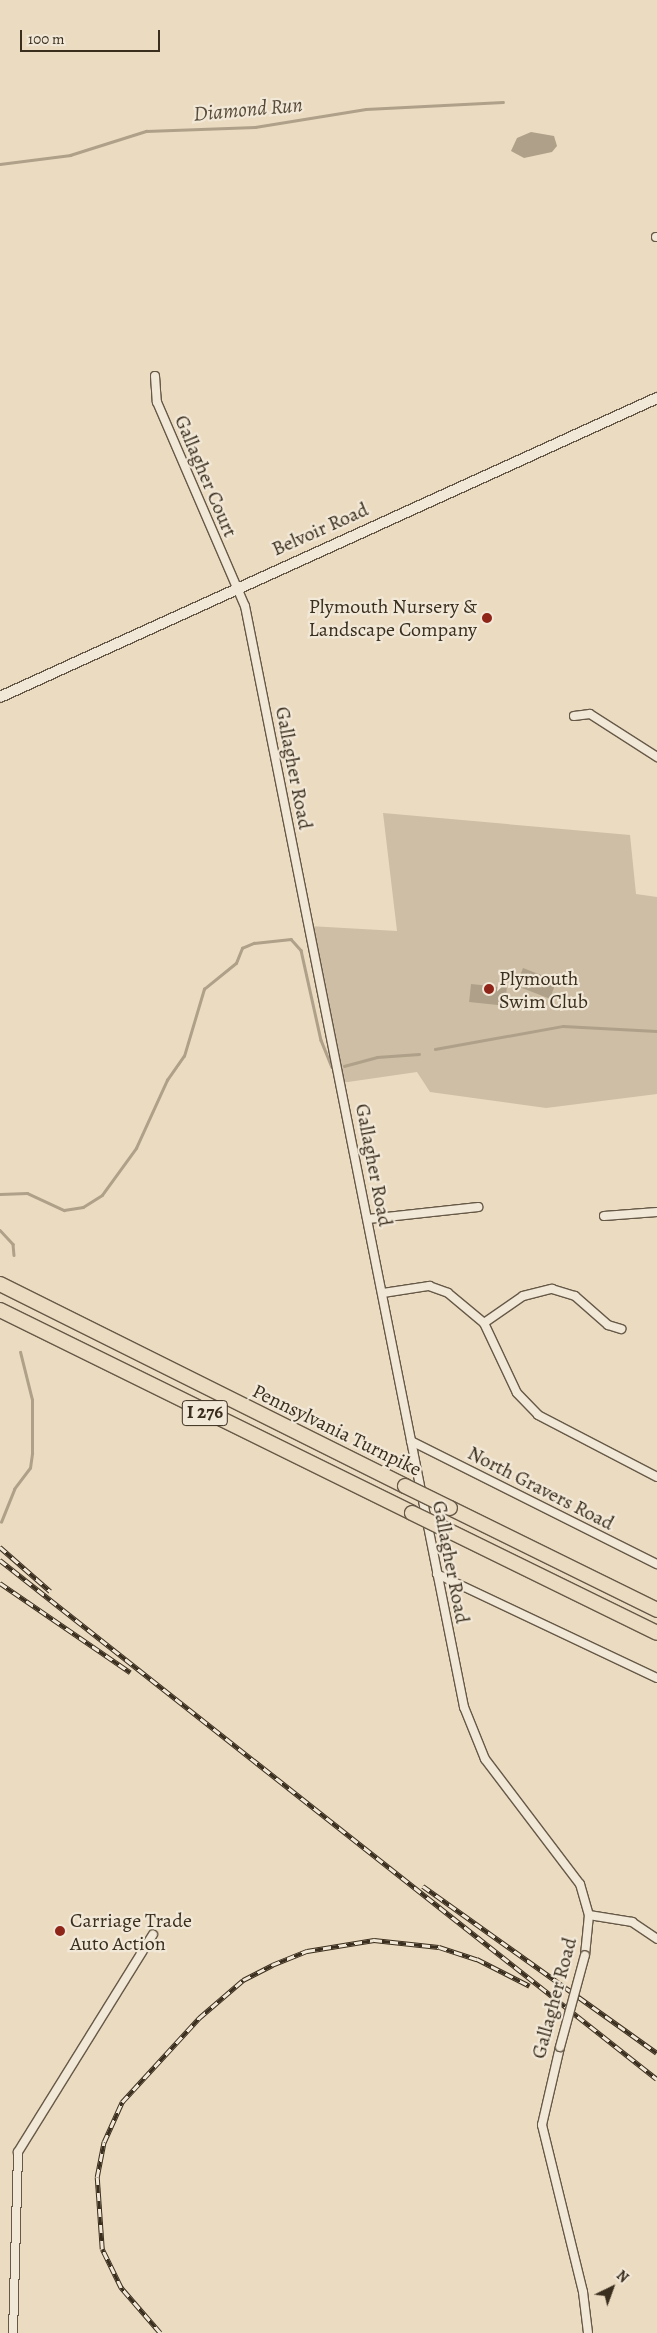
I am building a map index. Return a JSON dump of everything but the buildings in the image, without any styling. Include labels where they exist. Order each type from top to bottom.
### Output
[{"type":"highway","name":"Pennsylvania Turnpike","points":[[0,1284],[657,1610]]},
{"type":"highway","name":"Pennsylvania Turnpike","points":[[0,1310],[657,1634]]},
{"type":"street","name":"Gallagher Court","points":[[155,376],[157,402],[235,587]]},
{"type":"street","name":"Belvoir Road","points":[[0,697],[235,587],[657,398]]},
{"type":"street","name":"Gallagher Road","points":[[235,587],[245,606],[470,1728],[485,1759],[570,1869],[589,1915],[585,1955],[560,2047],[542,2126],[583,2292],[588,2333]]},
{"type":"street","points":[[574,716],[590,714],[657,757]]},
{"type":"street","points":[[368,1218],[478,1207]]},
{"type":"street","points":[[604,1216],[657,1212]]},
{"type":"street","points":[[383,1293],[429,1286],[448,1293],[484,1323],[517,1393],[538,1415],[657,1477]]},
{"type":"street","points":[[484,1323],[523,1296],[552,1289],[575,1296],[608,1325],[621,1329]]},
{"type":"street","name":"North Gravers Road","points":[[411,1441],[657,1564]]},
{"type":"street","points":[[438,1574],[657,1678]]},
{"type":"street","points":[[589,1915],[632,1922],[657,1939]]},
{"type":"street","points":[[13,2333],[18,2152],[153,1934]]},
{"type":"shaded area","points":[[531,132],[554,136],[557,146],[552,152],[524,158],[511,151],[517,138]]},
{"type":"shaded area","name":"Plymouth Swim Club","points":[[383,813],[630,835],[636,894],[657,897],[657,1094],[546,1108],[430,1092],[417,1072],[341,1083],[309,926],[397,931]]},
{"type":"shaded area","points":[[523,968],[557,981],[550,999],[516,986]]},
{"type":"shaded area","points":[[471,984],[507,988],[505,1006],[469,1002]]},
{"type":"waterway","name":"Diamond Run","points":[[0,164],[70,155],[146,131],[255,127],[366,109],[503,102]]},
{"type":"waterway","points":[[0,1194],[27,1193],[64,1210],[83,1207],[102,1195],[136,1148],[167,1080],[184,1056],[204,989],[236,963],[242,948],[254,943],[291,939],[301,950],[321,1040],[332,1067]]},
{"type":"waterway","points":[[435,1049],[563,1026],[657,1031]]},
{"type":"waterway","points":[[344,1066],[377,1057],[419,1054]]},
{"type":"waterway","points":[[0,1230],[13,1244],[14,1255]]},
{"type":"waterway","points":[[1,1522],[14,1489],[30,1468],[32,1453],[32,1400],[20,1352]]},
{"type":"railway","points":[[0,1547],[50,1591]]},
{"type":"railway","points":[[0,1560],[657,2079]]},
{"type":"railway","points":[[0,1583],[130,1672]]},
{"type":"railway","points":[[423,1886],[657,2053]]},
{"type":"railway","points":[[160,2333],[121,2288],[102,2249],[97,2177],[104,2142],[122,2102],[199,2018],[243,1980],[272,1965],[307,1951],[374,1940],[439,1947],[477,1959],[530,1986]]},
{"type":"place","name":"Plymouth Nursery & Landscape Company","points":[[487,618]]},
{"type":"place","name":"Plymouth Swim Club","points":[[489,989]]},
{"type":"place","name":"Carriage Trade Auto Action","points":[[60,1931]]}]
